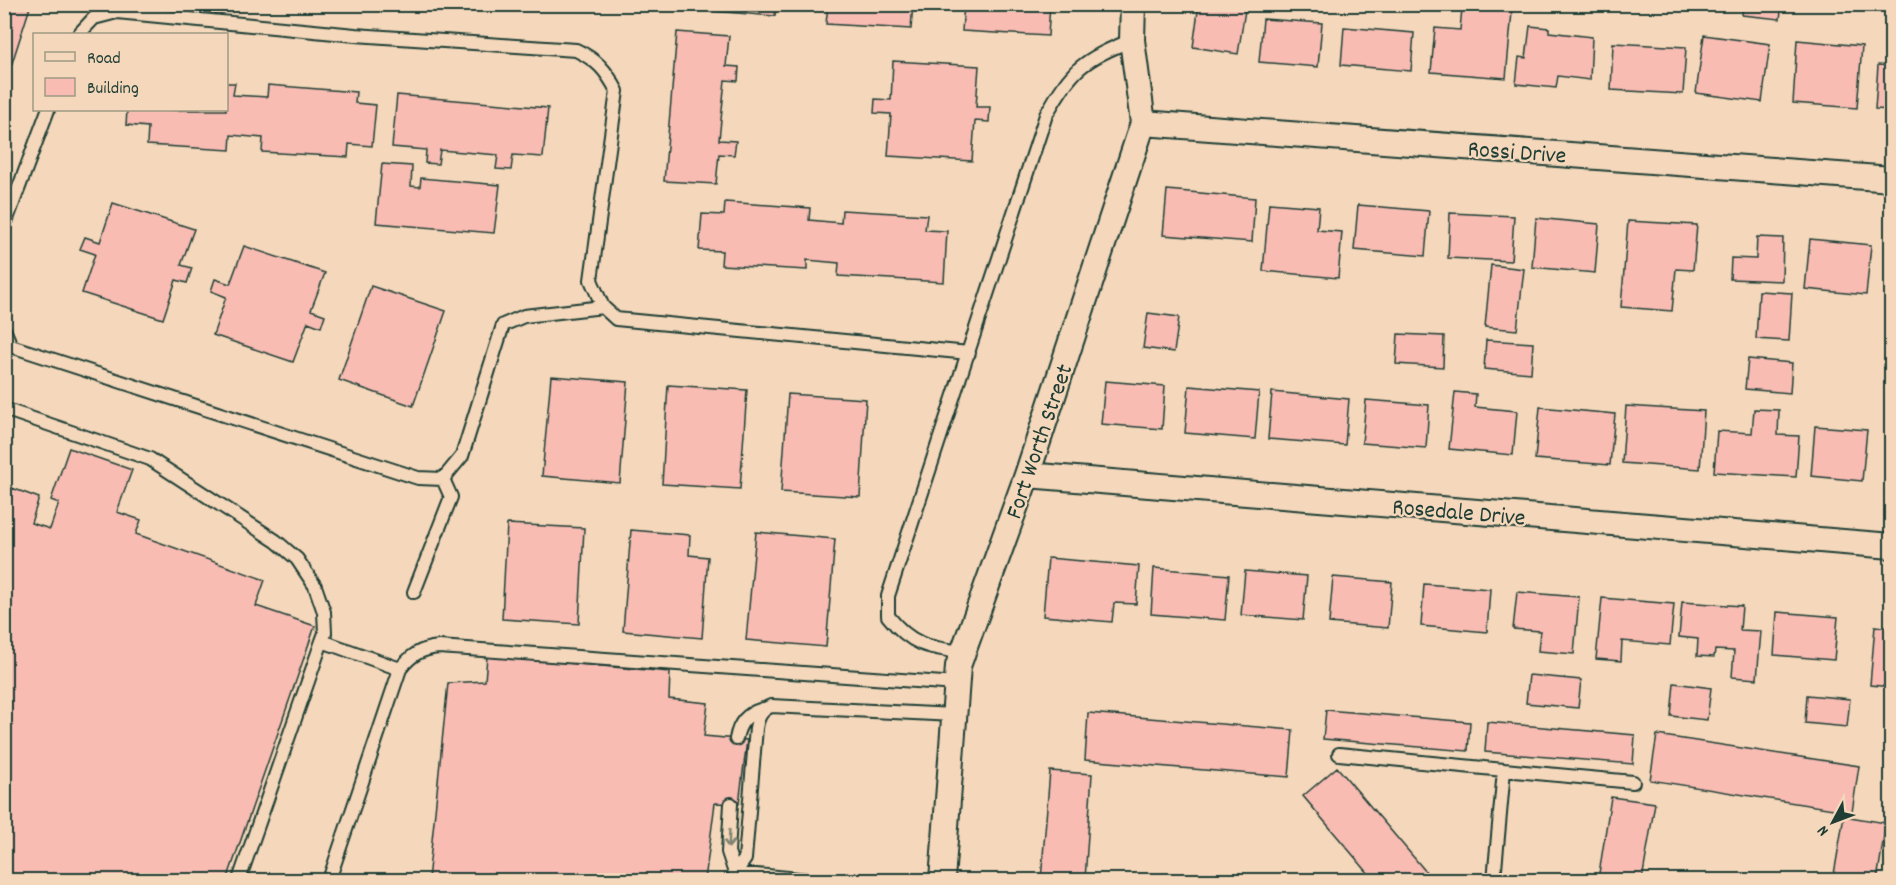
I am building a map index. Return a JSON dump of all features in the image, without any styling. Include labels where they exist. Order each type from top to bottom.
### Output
[{"type":"street","name":"Fort Worth Street","points":[[942,880],[958,666],[1027,475],[1143,123],[1132,40],[1133,4]]},
{"type":"street","name":"Rossi Drive","points":[[1143,123],[1892,179]]},
{"type":"street","name":"Rosedale Drive","points":[[1027,475],[1892,546]]},
{"type":"lane","points":[[80,33],[94,18],[117,12],[355,35],[576,50],[596,60],[608,74],[616,91],[591,280],[603,307],[615,319],[969,353]]},
{"type":"lane","points":[[963,652],[928,648],[910,639],[888,616],[888,596],[1046,115],[1066,80],[1080,65],[1132,40]]},
{"type":"lane","points":[[4,227],[48,111]]},
{"type":"lane","points":[[443,479],[462,456],[503,325],[524,316],[603,307]]},
{"type":"lane","points":[[4,329],[11,345],[418,478],[443,479]]},
{"type":"lane","points":[[4,409],[150,459],[276,541],[297,559],[315,586],[324,612],[325,633],[239,880]]},
{"type":"lane","points":[[414,592],[451,497],[443,479]]},
{"type":"lane","points":[[322,641],[400,669]]},
{"type":"lane","points":[[328,880],[400,669],[410,656],[425,649],[439,647],[957,684]]},
{"type":"lane","points":[[736,739],[738,727],[746,717],[771,705],[954,715]]},
{"type":"lane","points":[[735,877],[745,859],[756,728],[758,717],[764,709]]},
{"type":"lane","points":[[1339,754],[1633,782]]},
{"type":"lane","points":[[1494,880],[1504,770]]},
{"type":"lane","points":[[731,804],[728,852],[735,877]]},
{"type":"lane","points":[[735,877],[809,880]]},
{"type":"building","points":[[4,4],[31,4],[4,88]]},
{"type":"building","points":[[689,4],[776,4],[775,16],[688,9]]},
{"type":"building","points":[[828,4],[913,4],[911,29],[826,24]]},
{"type":"building","points":[[964,4],[1050,4],[1048,36],[962,31]]},
{"type":"building","points":[[1199,4],[1246,4],[1238,54],[1193,47]]},
{"type":"building","points":[[1743,4],[1782,4],[1780,19],[1742,15]]},
{"type":"building","points":[[1462,8],[1512,12],[1506,78],[1431,72],[1435,28],[1460,30]]},
{"type":"building","points":[[1263,19],[1322,23],[1318,67],[1259,62]]},
{"type":"building","points":[[1530,26],[1549,28],[1549,32],[1592,37],[1590,80],[1558,76],[1556,88],[1516,84],[1519,57],[1526,58]]},
{"type":"building","points":[[1344,27],[1414,33],[1411,71],[1341,65]]},
{"type":"building","points":[[677,32],[729,36],[726,66],[739,67],[738,81],[725,80],[719,140],[736,141],[734,155],[719,154],[716,184],[664,181]]},
{"type":"building","points":[[1704,35],[1770,44],[1762,102],[1696,93]]},
{"type":"building","points":[[1797,40],[1862,46],[1857,108],[1793,103]]},
{"type":"building","points":[[1613,43],[1686,47],[1683,94],[1611,90]]},
{"type":"building","points":[[893,61],[979,66],[976,107],[990,107],[989,122],[975,121],[972,161],[888,156],[891,114],[874,113],[875,99],[891,100]]},
{"type":"building","points":[[1878,65],[1892,66],[1892,110],[1875,109]]},
{"type":"building","points":[[228,83],[235,83],[233,95],[267,97],[268,85],[356,92],[355,103],[376,105],[372,146],[349,144],[348,157],[262,152],[263,138],[231,135],[230,150],[147,145],[148,127],[126,125],[127,111],[228,111]]},
{"type":"building","points":[[397,95],[548,108],[543,157],[513,155],[511,170],[496,169],[498,155],[440,150],[438,164],[425,163],[426,150],[392,147]]},
{"type":"building","points":[[382,164],[412,166],[411,186],[420,187],[421,178],[500,185],[494,233],[376,223]]},
{"type":"building","points":[[1167,190],[1255,198],[1252,242],[1163,235]]},
{"type":"building","points":[[725,202],[810,208],[809,220],[841,223],[842,210],[927,215],[925,230],[947,231],[944,282],[838,276],[839,263],[807,260],[807,270],[721,265],[722,251],[699,250],[702,214],[724,215]]},
{"type":"building","points":[[113,203],[194,229],[181,265],[192,268],[187,283],[176,280],[163,319],[82,293],[95,254],[80,249],[85,237],[100,242]]},
{"type":"building","points":[[1269,203],[1319,207],[1317,230],[1342,232],[1338,278],[1263,271]]},
{"type":"building","points":[[1358,205],[1429,211],[1425,256],[1354,250]]},
{"type":"building","points":[[1450,213],[1514,216],[1511,261],[1448,258]]},
{"type":"building","points":[[1536,218],[1599,224],[1595,273],[1532,267]]},
{"type":"building","points":[[1628,221],[1697,225],[1693,270],[1676,269],[1672,311],[1621,307]]},
{"type":"building","points":[[1757,237],[1783,238],[1782,281],[1730,279],[1731,258],[1756,259]]},
{"type":"building","points":[[1810,239],[1871,245],[1866,295],[1805,289]]},
{"type":"building","points":[[244,246],[325,273],[311,310],[325,315],[321,327],[308,322],[293,362],[213,335],[226,297],[211,291],[215,279],[230,284]]},
{"type":"building","points":[[1491,265],[1524,269],[1517,330],[1485,327]]},
{"type":"building","points":[[371,286],[446,311],[413,406],[339,380]]},
{"type":"building","points":[[1759,291],[1792,293],[1789,341],[1756,339]]},
{"type":"building","points":[[1148,313],[1179,317],[1174,352],[1143,348]]},
{"type":"building","points":[[1398,334],[1444,336],[1443,367],[1396,364]]},
{"type":"building","points":[[1486,340],[1533,343],[1531,373],[1484,369]]},
{"type":"building","points":[[1748,359],[1792,363],[1790,393],[1745,389]]},
{"type":"building","points":[[551,376],[628,382],[620,483],[542,476]]},
{"type":"building","points":[[1105,381],[1165,386],[1162,429],[1101,424]]},
{"type":"building","points":[[668,385],[747,390],[740,489],[662,484]]},
{"type":"building","points":[[1189,386],[1259,392],[1255,439],[1185,433]]},
{"type":"building","points":[[1272,392],[1349,399],[1345,445],[1268,439]]},
{"type":"building","points":[[1455,392],[1476,394],[1475,407],[1517,411],[1513,455],[1449,449]]},
{"type":"building","points":[[788,394],[866,399],[860,497],[781,492]]},
{"type":"building","points":[[1366,400],[1429,405],[1426,448],[1362,443]]},
{"type":"building","points":[[1626,406],[1704,411],[1700,469],[1622,463]]},
{"type":"building","points":[[1540,407],[1615,414],[1610,465],[1535,459]]},
{"type":"building","points":[[1754,409],[1779,410],[1778,435],[1799,436],[1796,477],[1714,472],[1717,431],[1752,433]]},
{"type":"building","points":[[1815,426],[1867,430],[1862,481],[1811,476]]},
{"type":"building","points":[[69,448],[132,470],[117,512],[141,520],[136,534],[265,580],[256,606],[315,626],[227,880],[4,880],[4,493],[10,495],[12,488],[39,498],[31,523],[50,529],[59,503],[51,500]]},
{"type":"building","points":[[507,524],[584,528],[579,624],[502,619]]},
{"type":"building","points":[[631,530],[690,535],[689,555],[708,557],[702,638],[623,631]]},
{"type":"building","points":[[756,532],[835,539],[826,647],[746,640]]},
{"type":"building","points":[[1048,558],[1139,566],[1136,604],[1114,603],[1112,622],[1043,616]]},
{"type":"building","points":[[1154,568],[1229,575],[1225,620],[1151,614]]},
{"type":"building","points":[[1245,571],[1307,576],[1303,620],[1241,615]]},
{"type":"building","points":[[1333,577],[1392,582],[1388,628],[1329,623]]},
{"type":"building","points":[[1424,584],[1490,589],[1487,632],[1421,626]]},
{"type":"building","points":[[1517,592],[1579,597],[1574,654],[1538,651],[1540,631],[1513,629]]},
{"type":"building","points":[[1602,598],[1674,604],[1670,645],[1622,641],[1621,661],[1596,659]]},
{"type":"building","points":[[1682,602],[1742,606],[1740,630],[1761,631],[1757,679],[1732,677],[1734,651],[1715,650],[1714,657],[1697,656],[1698,639],[1679,637]]},
{"type":"building","points":[[1777,612],[1838,617],[1834,660],[1774,655]]},
{"type":"building","points":[[1875,626],[1892,628],[1892,687],[1870,685]]},
{"type":"building","points":[[487,656],[670,672],[669,699],[708,703],[704,736],[747,740],[739,804],[715,803],[705,880],[428,880],[448,683],[485,681]]},
{"type":"building","points":[[1529,675],[1581,680],[1578,708],[1526,703]]},
{"type":"building","points":[[1674,683],[1711,688],[1707,720],[1671,716]]},
{"type":"building","points":[[1807,695],[1850,699],[1847,727],[1805,723]]},
{"type":"building","points":[[1326,710],[1470,722],[1468,751],[1323,739]]},
{"type":"building","points":[[1088,713],[1293,730],[1289,777],[1085,760]]},
{"type":"building","points":[[1487,722],[1635,735],[1633,764],[1485,752]]},
{"type":"building","points":[[1657,735],[1859,766],[1852,812],[1650,780]]},
{"type":"building","points":[[1337,767],[1433,880],[1374,880],[1303,796]]},
{"type":"building","points":[[1050,771],[1092,774],[1085,880],[1041,880]]},
{"type":"building","points":[[1611,797],[1655,803],[1642,880],[1598,880]]},
{"type":"building","points":[[1844,816],[1886,823],[1877,880],[1833,880]]}]
